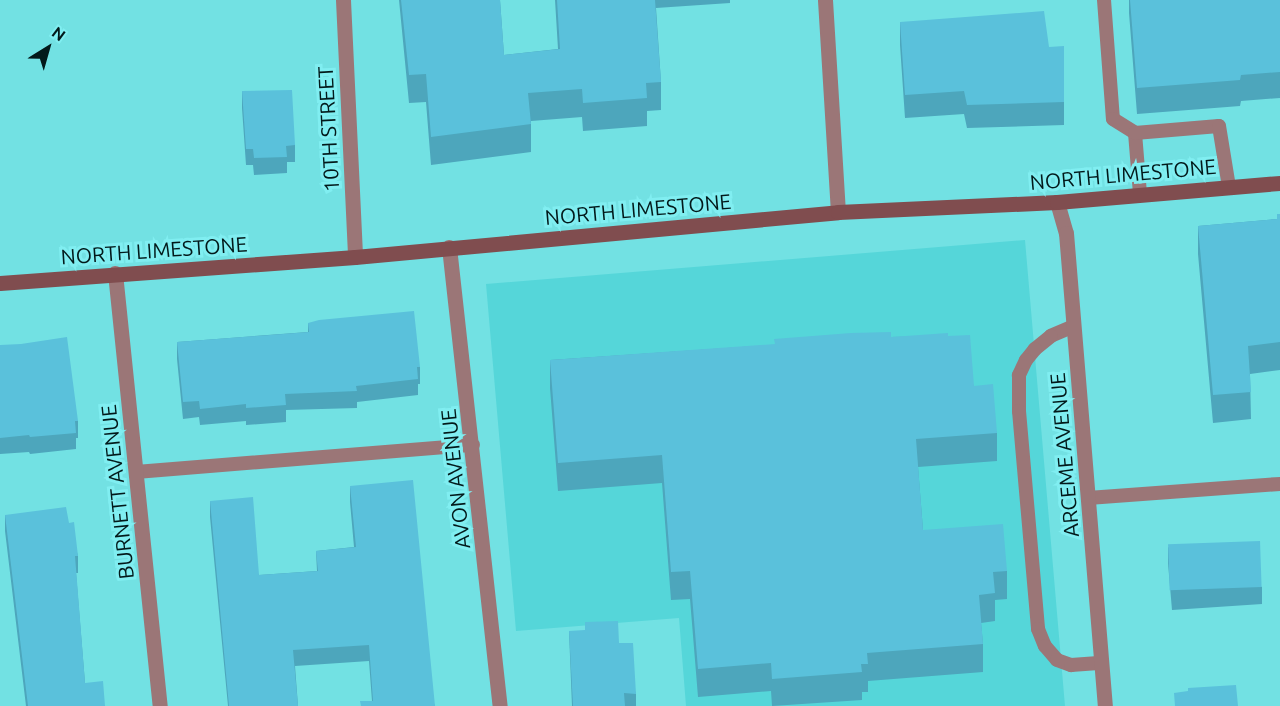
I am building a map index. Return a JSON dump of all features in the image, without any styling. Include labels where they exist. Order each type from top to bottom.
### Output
[{"type":"street","name":"10TH STREET","points":[[343,0],[355,257]]},
{"type":"street","points":[[825,0],[838,212]]},
{"type":"street","name":"NORTH LIMESTONE","points":[[0,283],[355,257],[838,212],[1057,202],[1280,183]]},
{"type":"street","name":"ARCEME AVENUE","points":[[1057,202],[1066,233],[1105,706]]},
{"type":"street","name":"AVON AVENUE","points":[[449,247],[500,706]]},
{"type":"street","name":"BURNETT AVENUE","points":[[115,273],[160,706]]},
{"type":"lane","points":[[1104,0],[1113,119],[1134,133],[1219,126],[1229,187]]},
{"type":"lane","points":[[1134,133],[1140,194]]},
{"type":"lane","points":[[1074,326],[1052,336],[1035,349],[1026,360],[1019,375],[1019,411],[1038,629],[1045,646],[1057,660],[1071,665],[1102,663]]},
{"type":"lane","points":[[136,472],[472,445]]},
{"type":"lane","points":[[1088,498],[1280,483]]},
{"type":"shaded area","points":[[1025,240],[1065,706],[686,706],[679,618],[516,631],[486,284]]},
{"type":"building","points":[[401,0],[500,0],[504,55],[560,49],[557,0],[655,0],[661,82],[646,83],[647,98],[583,103],[582,89],[528,93],[531,124],[431,137],[426,74],[409,75]]},
{"type":"building","points":[[1130,0],[1280,0],[1280,72],[1241,75],[1240,80],[1137,88]]},
{"type":"building","points":[[1044,11],[1049,47],[1064,46],[1064,102],[967,105],[964,91],[905,95],[900,22]]},
{"type":"building","points":[[292,90],[295,145],[286,146],[287,157],[254,158],[253,149],[246,149],[242,91]]},
{"type":"building","points":[[1277,214],[1280,214],[1280,342],[1248,346],[1251,392],[1213,395],[1198,226],[1277,219]]},
{"type":"building","points":[[414,311],[420,367],[417,367],[418,379],[356,386],[357,391],[285,394],[286,405],[246,408],[246,404],[200,409],[199,401],[183,402],[177,342],[309,332],[308,323],[319,320]]},
{"type":"building","points":[[891,332],[891,337],[948,333],[948,336],[970,335],[974,386],[993,384],[997,433],[916,439],[923,530],[1003,524],[1007,571],[993,572],[995,593],[979,595],[983,644],[867,653],[868,664],[861,664],[862,672],[772,679],[771,663],[698,669],[690,571],[671,572],[662,455],[558,463],[550,360],[775,344],[774,339]]},
{"type":"building","points":[[67,337],[78,421],[75,421],[76,433],[0,438],[0,345]]},
{"type":"building","points":[[413,480],[435,706],[361,706],[360,701],[373,701],[369,645],[293,650],[298,706],[229,706],[210,501],[253,497],[259,575],[318,571],[316,551],[356,547],[350,486]]},
{"type":"building","points":[[66,507],[69,523],[74,522],[78,556],[75,556],[85,683],[103,681],[105,706],[28,706],[5,515]]},
{"type":"building","points":[[1260,541],[1262,587],[1170,590],[1168,544]]},
{"type":"building","points":[[618,621],[619,643],[633,643],[636,694],[624,693],[625,706],[573,706],[569,631],[585,630],[585,622]]},
{"type":"building","points":[[1236,685],[1238,706],[1175,706],[1174,693],[1188,691],[1188,688]]}]
